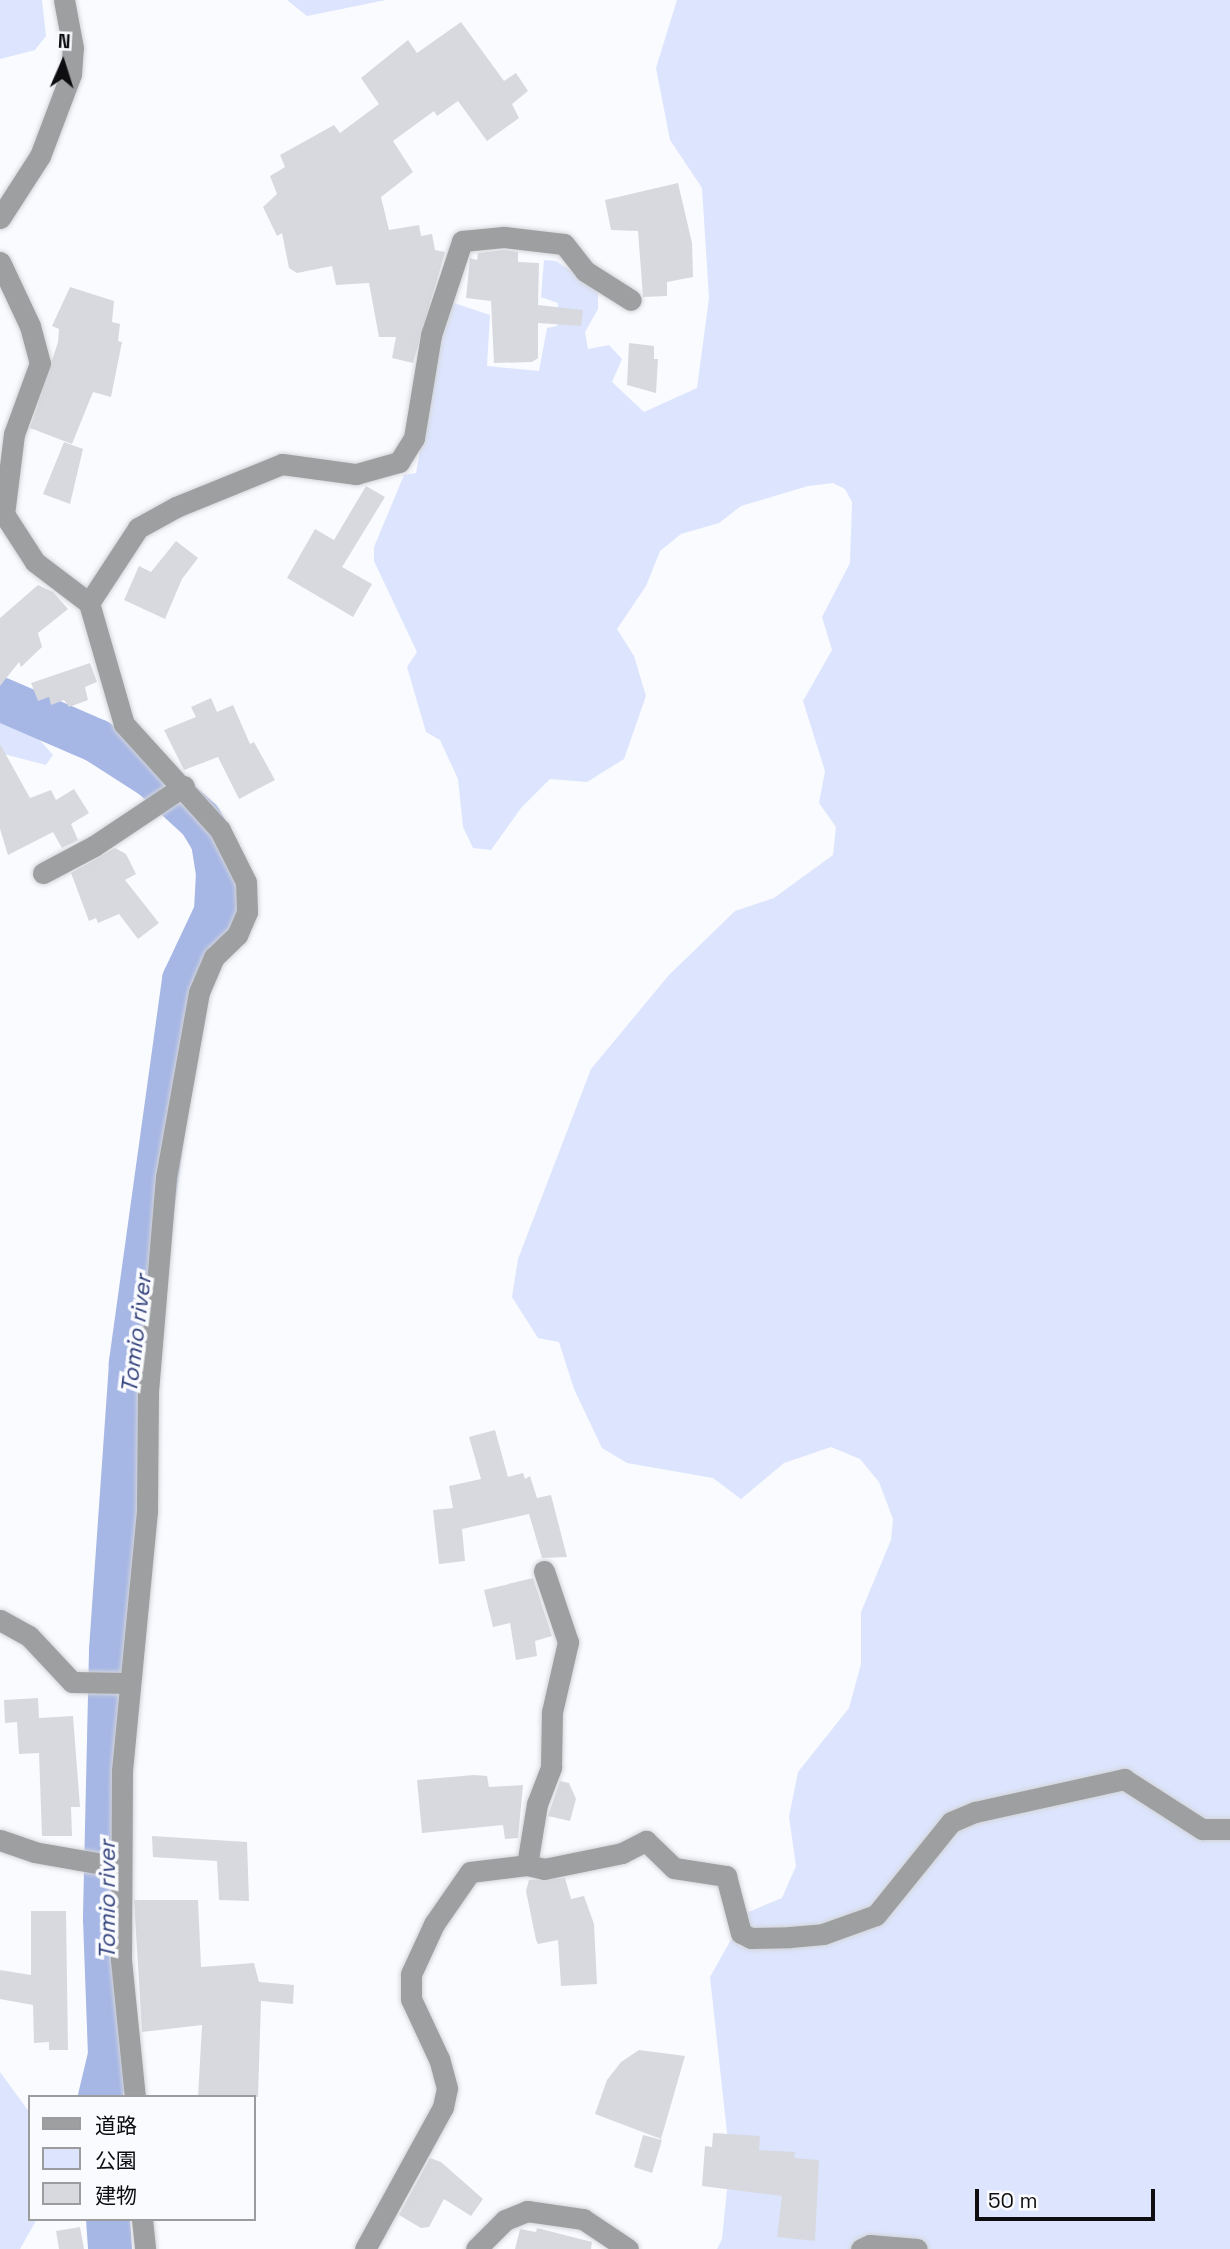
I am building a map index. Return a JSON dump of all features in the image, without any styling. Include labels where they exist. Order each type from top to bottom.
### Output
[{"type":"street","points":[[0,218],[40,156],[71,74],[73,48],[64,0]]},
{"type":"street","points":[[89,603],[138,528],[176,507],[282,464],[356,474],[399,462],[414,438],[431,335],[462,241],[535,237],[564,244],[585,271],[632,300]]},
{"type":"street","points":[[0,262],[30,326],[40,363],[14,434],[4,514],[35,562],[89,603],[124,724],[184,786],[236,856],[246,882],[247,912],[237,935],[214,957],[199,992],[166,1177],[148,1392],[147,1511],[123,1682],[119,1867],[121,1960],[135,2095]]},
{"type":"street","points":[[43,873],[94,846],[184,786]]},
{"type":"street","points":[[527,1865],[537,1804],[551,1767],[552,1712],[568,1642],[544,1570]]},
{"type":"street","points":[[0,1620],[29,1636],[72,1682],[123,1682]]},
{"type":"street","points":[[365,2249],[437,2119],[447,2088],[439,2059],[411,1999],[411,1974],[434,1924],[470,1872],[527,1865],[544,1869],[622,1853],[646,1841],[674,1868],[726,1876],[741,1933],[751,1938],[790,1937],[823,1934],[876,1915],[951,1822],[975,1812],[1124,1779],[1202,1829],[1230,1829]]},
{"type":"street","points":[[0,1839],[34,1852],[119,1867]]},
{"type":"street","points":[[476,2249],[505,2220],[527,2211],[583,2219],[628,2249]]},
{"type":"street","points":[[142,2221],[145,2249]]},
{"type":"street","points":[[861,2249],[870,2245],[917,2249]]},
{"type":"green space","points":[[0,0],[42,0],[46,36],[35,50],[0,59]]},
{"type":"green space","points":[[287,0],[386,0],[307,16]]},
{"type":"green space","points":[[677,0],[1230,0],[1230,2249],[717,2249],[722,2239],[730,2160],[710,1977],[746,1913],[782,1898],[796,1866],[789,1817],[798,1772],[849,1708],[861,1664],[861,1612],[891,1540],[893,1519],[879,1482],[860,1459],[831,1447],[784,1463],[741,1499],[713,1478],[627,1463],[602,1448],[574,1389],[559,1342],[538,1338],[512,1297],[518,1259],[591,1069],[669,975],[735,911],[774,898],[833,855],[836,827],[819,803],[825,771],[803,701],[832,650],[822,617],[850,563],[852,502],[845,489],[833,483],[808,486],[741,506],[719,523],[681,534],[660,551],[646,586],[617,629],[634,656],[646,696],[624,759],[587,782],[550,779],[521,808],[491,850],[473,848],[463,827],[458,779],[440,740],[426,732],[407,667],[417,652],[374,561],[374,547],[404,475],[416,473],[441,330],[451,302],[490,315],[487,366],[539,371],[547,328],[557,326],[558,303],[541,297],[544,260],[556,261],[598,289],[598,309],[585,332],[588,349],[609,345],[622,359],[612,382],[644,412],[697,388],[709,298],[702,188],[670,140],[656,68]]},
{"type":"green space","points":[[0,715],[37,737],[53,755],[46,765],[0,753]]},
{"type":"green space","points":[[0,2072],[28,2110],[28,2221],[36,2221],[20,2249],[0,2249]]},
{"type":"building","points":[[461,22],[504,81],[516,73],[528,91],[512,104],[519,118],[487,141],[458,101],[437,116],[434,111],[393,141],[413,172],[381,197],[389,230],[419,225],[421,236],[432,234],[435,250],[445,252],[413,363],[392,358],[396,337],[379,337],[369,283],[336,285],[332,266],[297,273],[289,268],[282,233],[277,236],[263,207],[277,194],[270,176],[285,167],[280,155],[334,125],[340,133],[379,104],[361,78],[408,40],[417,53]]},
{"type":"building","points":[[678,183],[692,243],[693,277],[667,282],[667,296],[643,297],[638,231],[611,230],[605,200]]},
{"type":"building","points":[[504,250],[518,252],[518,262],[539,263],[538,305],[583,310],[581,326],[538,323],[538,358],[532,362],[494,363],[491,301],[466,298],[470,258],[477,260],[478,253]]},
{"type":"building","points":[[70,287],[114,301],[112,322],[120,324],[118,341],[122,342],[111,397],[93,392],[72,444],[30,428],[58,342],[59,329],[52,326]]},
{"type":"building","points":[[629,343],[654,346],[654,359],[658,359],[656,393],[627,385]]},
{"type":"building","points":[[64,442],[83,449],[70,504],[43,494]]},
{"type":"building","points":[[366,486],[385,497],[342,567],[372,584],[353,617],[287,578],[315,529],[334,540]]},
{"type":"building","points":[[176,541],[198,558],[182,579],[165,619],[124,600],[139,566],[151,572]]},
{"type":"building","points":[[38,585],[53,592],[68,609],[38,633],[42,647],[21,667],[19,662],[0,686],[0,618]]},
{"type":"building","points":[[90,663],[97,682],[85,687],[88,700],[69,707],[64,700],[51,705],[49,697],[38,701],[31,683]]},
{"type":"building","points":[[211,698],[217,712],[233,705],[250,744],[254,742],[275,780],[239,799],[218,757],[184,770],[164,730],[196,717],[191,707]]},
{"type":"building","points":[[0,744],[30,798],[51,790],[56,800],[74,789],[89,813],[71,824],[78,840],[62,848],[53,832],[8,855],[0,829]]},
{"type":"building","points":[[115,848],[126,854],[136,874],[125,880],[159,923],[138,939],[119,914],[98,923],[96,918],[89,921],[71,873]]},
{"type":"building","points":[[495,1430],[508,1477],[523,1473],[525,1479],[530,1476],[537,1498],[551,1495],[567,1557],[542,1558],[529,1514],[462,1529],[465,1561],[439,1564],[433,1510],[453,1508],[449,1486],[481,1479],[469,1437]]},
{"type":"building","points":[[533,1578],[552,1636],[535,1641],[537,1656],[516,1660],[510,1623],[493,1627],[484,1590]]},
{"type":"building","points":[[38,1698],[39,1718],[73,1716],[80,1807],[71,1807],[72,1836],[42,1836],[39,1753],[19,1754],[17,1722],[5,1723],[4,1700]]},
{"type":"building","points":[[487,1776],[489,1787],[523,1785],[518,1838],[505,1839],[503,1825],[422,1833],[417,1780]]},
{"type":"building","points":[[560,1781],[569,1783],[576,1799],[570,1821],[548,1816]]},
{"type":"building","points":[[152,1836],[247,1842],[249,1901],[219,1900],[217,1861],[153,1857]]},
{"type":"building","points":[[565,1878],[571,1899],[584,1896],[594,1924],[597,1984],[561,1986],[558,1940],[538,1944],[536,1940],[526,1891],[529,1880]]},
{"type":"building","points":[[134,1900],[198,1900],[201,1967],[254,1963],[259,1982],[294,1985],[293,2004],[261,2001],[258,2097],[198,2095],[202,2025],[142,2032]]},
{"type":"building","points":[[31,1911],[66,1911],[68,2050],[49,2050],[49,2042],[34,2043],[33,2005],[0,1999],[0,1970],[31,1975]]},
{"type":"building","points":[[639,2050],[685,2056],[661,2139],[595,2114],[607,2080],[621,2062]]},
{"type":"building","points":[[713,2133],[760,2136],[759,2150],[795,2152],[794,2158],[819,2160],[815,2241],[777,2237],[782,2196],[702,2186],[705,2146],[712,2147]]},
{"type":"building","points":[[643,2135],[662,2140],[652,2173],[634,2167]]},
{"type":"building","points":[[430,2158],[441,2162],[483,2199],[471,2216],[444,2199],[429,2227],[421,2228],[399,2215]]},
{"type":"building","points":[[80,2227],[84,2249],[59,2249],[56,2231]]},
{"type":"building","points":[[537,2228],[592,2242],[591,2249],[515,2249],[520,2229],[536,2232]]},
{"type":"waterway","name":"Tomio river","points":[[0,699],[97,741],[153,777],[200,820],[213,842],[218,873],[216,912],[184,980],[131,1364],[111,1651],[105,1919],[110,2055],[100,2095]]},
{"type":"waterway","name":"Tomio river","points":[[108,2221],[110,2249]]}]
